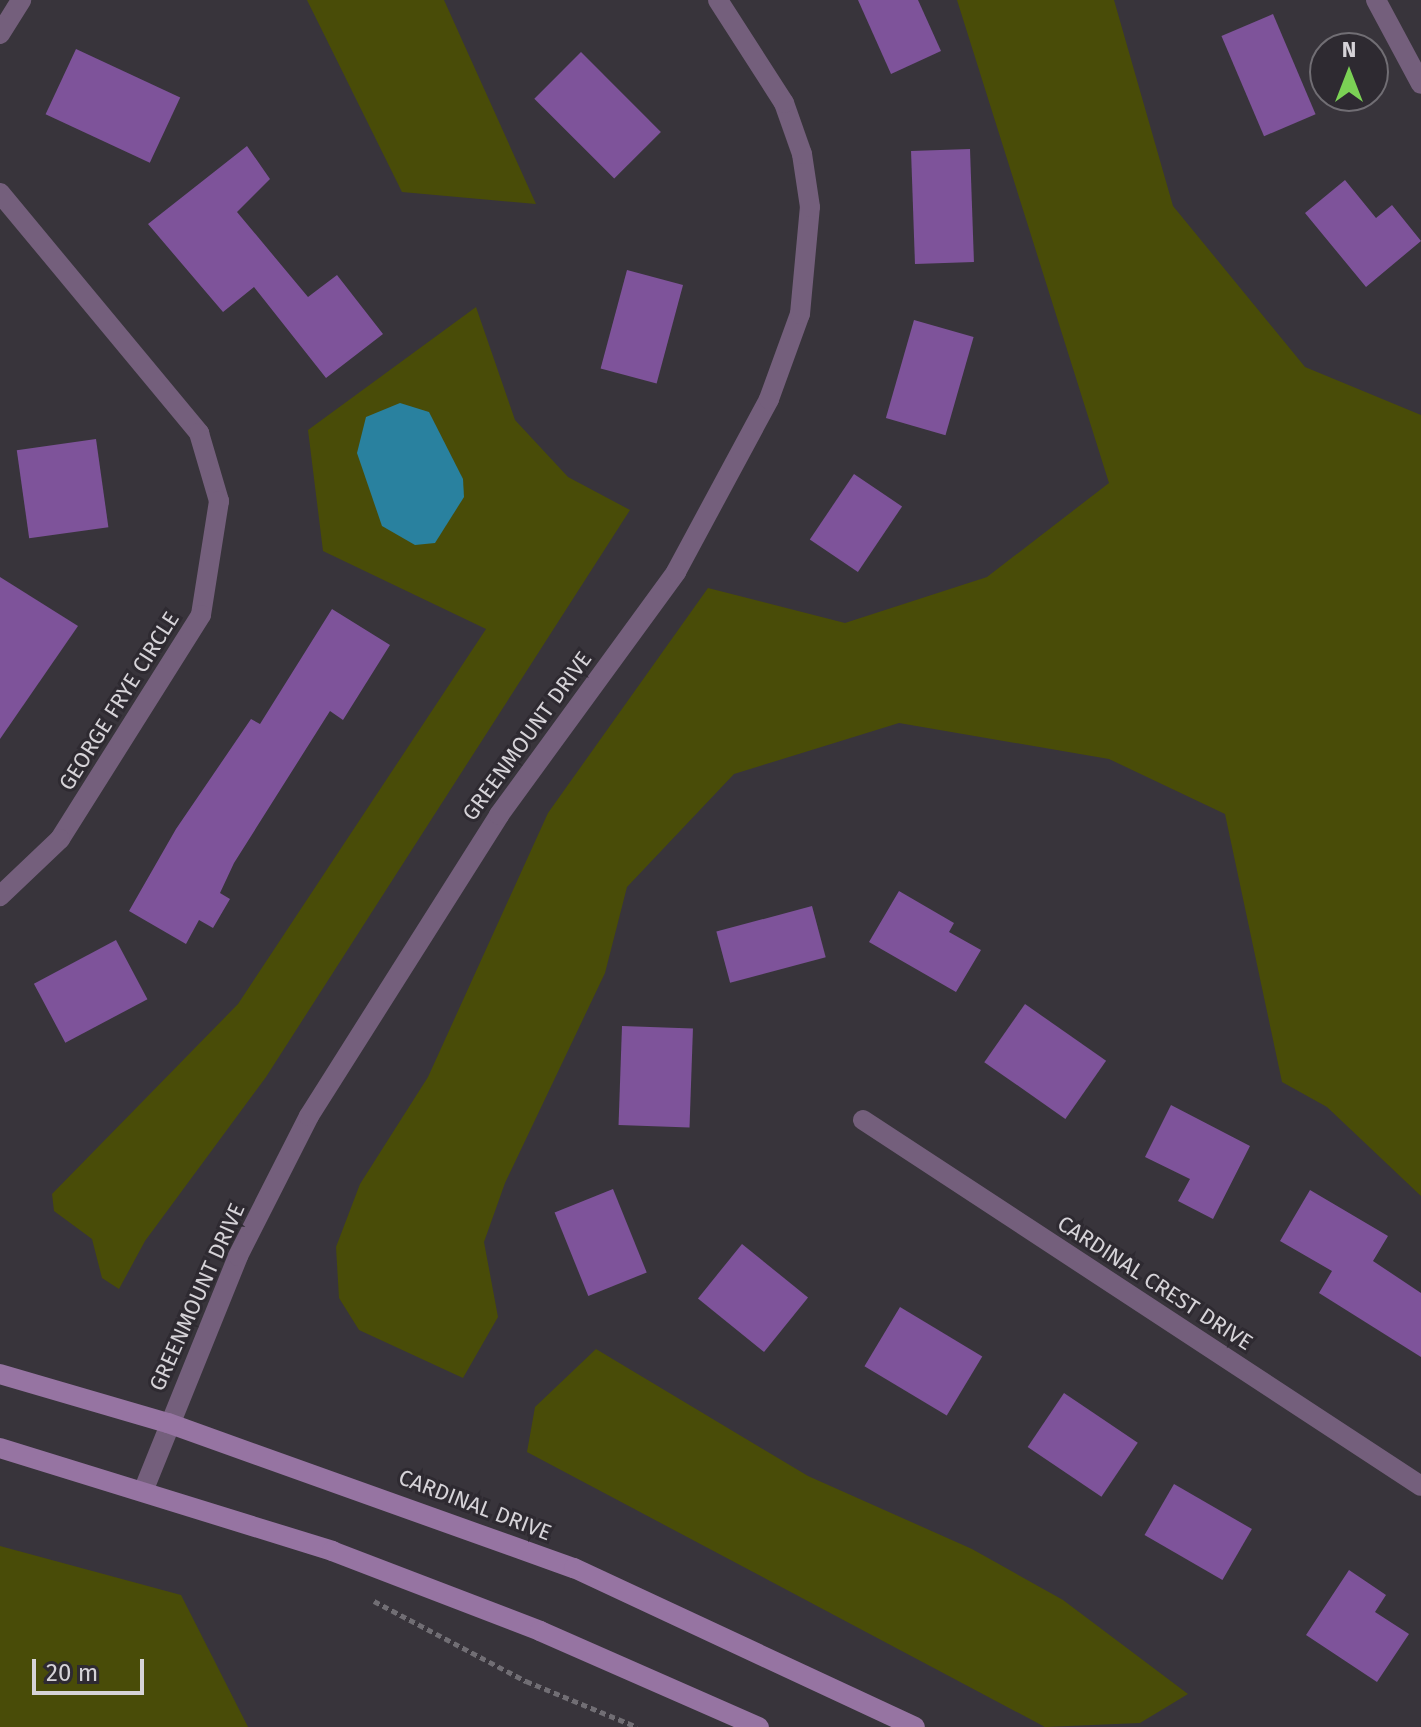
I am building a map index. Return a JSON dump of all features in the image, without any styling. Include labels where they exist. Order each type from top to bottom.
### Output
[{"type":"main road","name":"CARDINAL DRIVE","points":[[0,1374],[168,1423],[574,1568],[915,1727]]},
{"type":"main road","points":[[0,1448],[144,1489],[332,1551],[540,1631],[759,1727]]},
{"type":"street","points":[[0,34],[21,0]]},
{"type":"street","name":"GREENMOUNT DRIVE","points":[[144,1489],[168,1423],[238,1256],[309,1116],[499,815],[676,572],[769,399],[800,314],[810,207],[802,154],[784,103],[718,0]]},
{"type":"street","points":[[1376,0],[1421,84]]},
{"type":"street","name":"GEORGE FRYE CIRCLE","points":[[0,193],[199,433],[219,501],[201,615],[60,839],[0,896]]},
{"type":"street","name":"CARDINAL CREST DRIVE","points":[[863,1120],[1421,1486]]},
{"type":"path","points":[[361,1596],[526,1681],[637,1727]]},
{"type":"shaded area","points":[[307,0],[444,0],[536,204],[402,192]]},
{"type":"shaded area","points":[[957,0],[1114,0],[1173,206],[1305,367],[1421,415],[1421,1196],[1327,1107],[1282,1082],[1225,814],[1109,759],[899,723],[734,774],[627,887],[605,973],[505,1183],[484,1242],[498,1317],[463,1378],[359,1330],[339,1298],[336,1247],[360,1184],[428,1077],[548,813],[708,588],[845,623],[987,577],[1109,483]]},
{"type":"shaded area","points":[[476,307],[515,420],[568,477],[630,510],[266,1077],[145,1241],[119,1289],[102,1278],[92,1239],[54,1211],[52,1194],[238,1004],[486,629],[323,551],[308,430]]},
{"type":"shaded area","points":[[596,1349],[808,1476],[972,1549],[1063,1600],[1188,1694],[1140,1723],[1045,1727],[527,1452],[535,1407]]},
{"type":"shaded area","points":[[0,1546],[181,1595],[248,1727],[0,1727]]},
{"type":"water","points":[[400,403],[429,412],[463,479],[464,497],[435,543],[415,545],[382,526],[357,453],[366,417]]},
{"type":"building","points":[[858,0],[918,0],[941,51],[891,74]]},
{"type":"building","points":[[1273,14],[1309,99],[1309,112],[1316,114],[1264,136],[1221,36]]},
{"type":"building","points":[[76,49],[180,98],[150,163],[46,114]]},
{"type":"building","points":[[581,52],[661,132],[614,179],[534,99]]},
{"type":"building","points":[[247,146],[270,179],[237,212],[308,297],[337,275],[383,334],[326,378],[254,287],[223,312],[148,224]]},
{"type":"building","points":[[970,149],[974,262],[915,264],[911,151]]},
{"type":"building","points":[[1345,180],[1376,218],[1392,205],[1421,241],[1366,287],[1305,213]]},
{"type":"building","points":[[627,270],[683,285],[657,384],[601,369]]},
{"type":"building","points":[[914,320],[974,337],[945,435],[886,418]]},
{"type":"building","points":[[96,439],[108,527],[29,538],[17,450]]},
{"type":"building","points":[[854,474],[902,506],[858,572],[810,539]]},
{"type":"building","points":[[0,577],[78,626],[0,739]]},
{"type":"building","points":[[332,609],[390,645],[343,720],[330,711],[234,863],[220,893],[230,899],[213,928],[199,920],[186,944],[129,911],[176,829],[251,719],[260,724]]},
{"type":"building","points":[[899,891],[954,923],[949,932],[981,950],[956,992],[869,942]]},
{"type":"building","points":[[812,906],[826,957],[730,983],[716,932]]},
{"type":"building","points":[[116,940],[147,999],[65,1043],[34,984]]},
{"type":"building","points":[[1025,1004],[1106,1061],[1065,1119],[984,1062]]},
{"type":"building","points":[[622,1026],[693,1028],[690,1127],[619,1125]]},
{"type":"building","points":[[1171,1105],[1250,1146],[1213,1219],[1178,1201],[1190,1179],[1145,1157]]},
{"type":"building","points":[[613,1189],[647,1272],[588,1296],[555,1213]]},
{"type":"building","points":[[1310,1190],[1388,1236],[1373,1261],[1421,1293],[1421,1357],[1319,1293],[1332,1271],[1280,1241]]},
{"type":"building","points":[[742,1244],[808,1297],[764,1352],[698,1298]]},
{"type":"building","points":[[900,1307],[982,1356],[947,1416],[864,1366]]},
{"type":"building","points":[[1064,1393],[1138,1443],[1101,1497],[1028,1447]]},
{"type":"building","points":[[1174,1484],[1252,1529],[1222,1580],[1144,1535]]},
{"type":"building","points":[[1349,1570],[1386,1595],[1375,1612],[1409,1634],[1377,1682],[1306,1635]]}]
